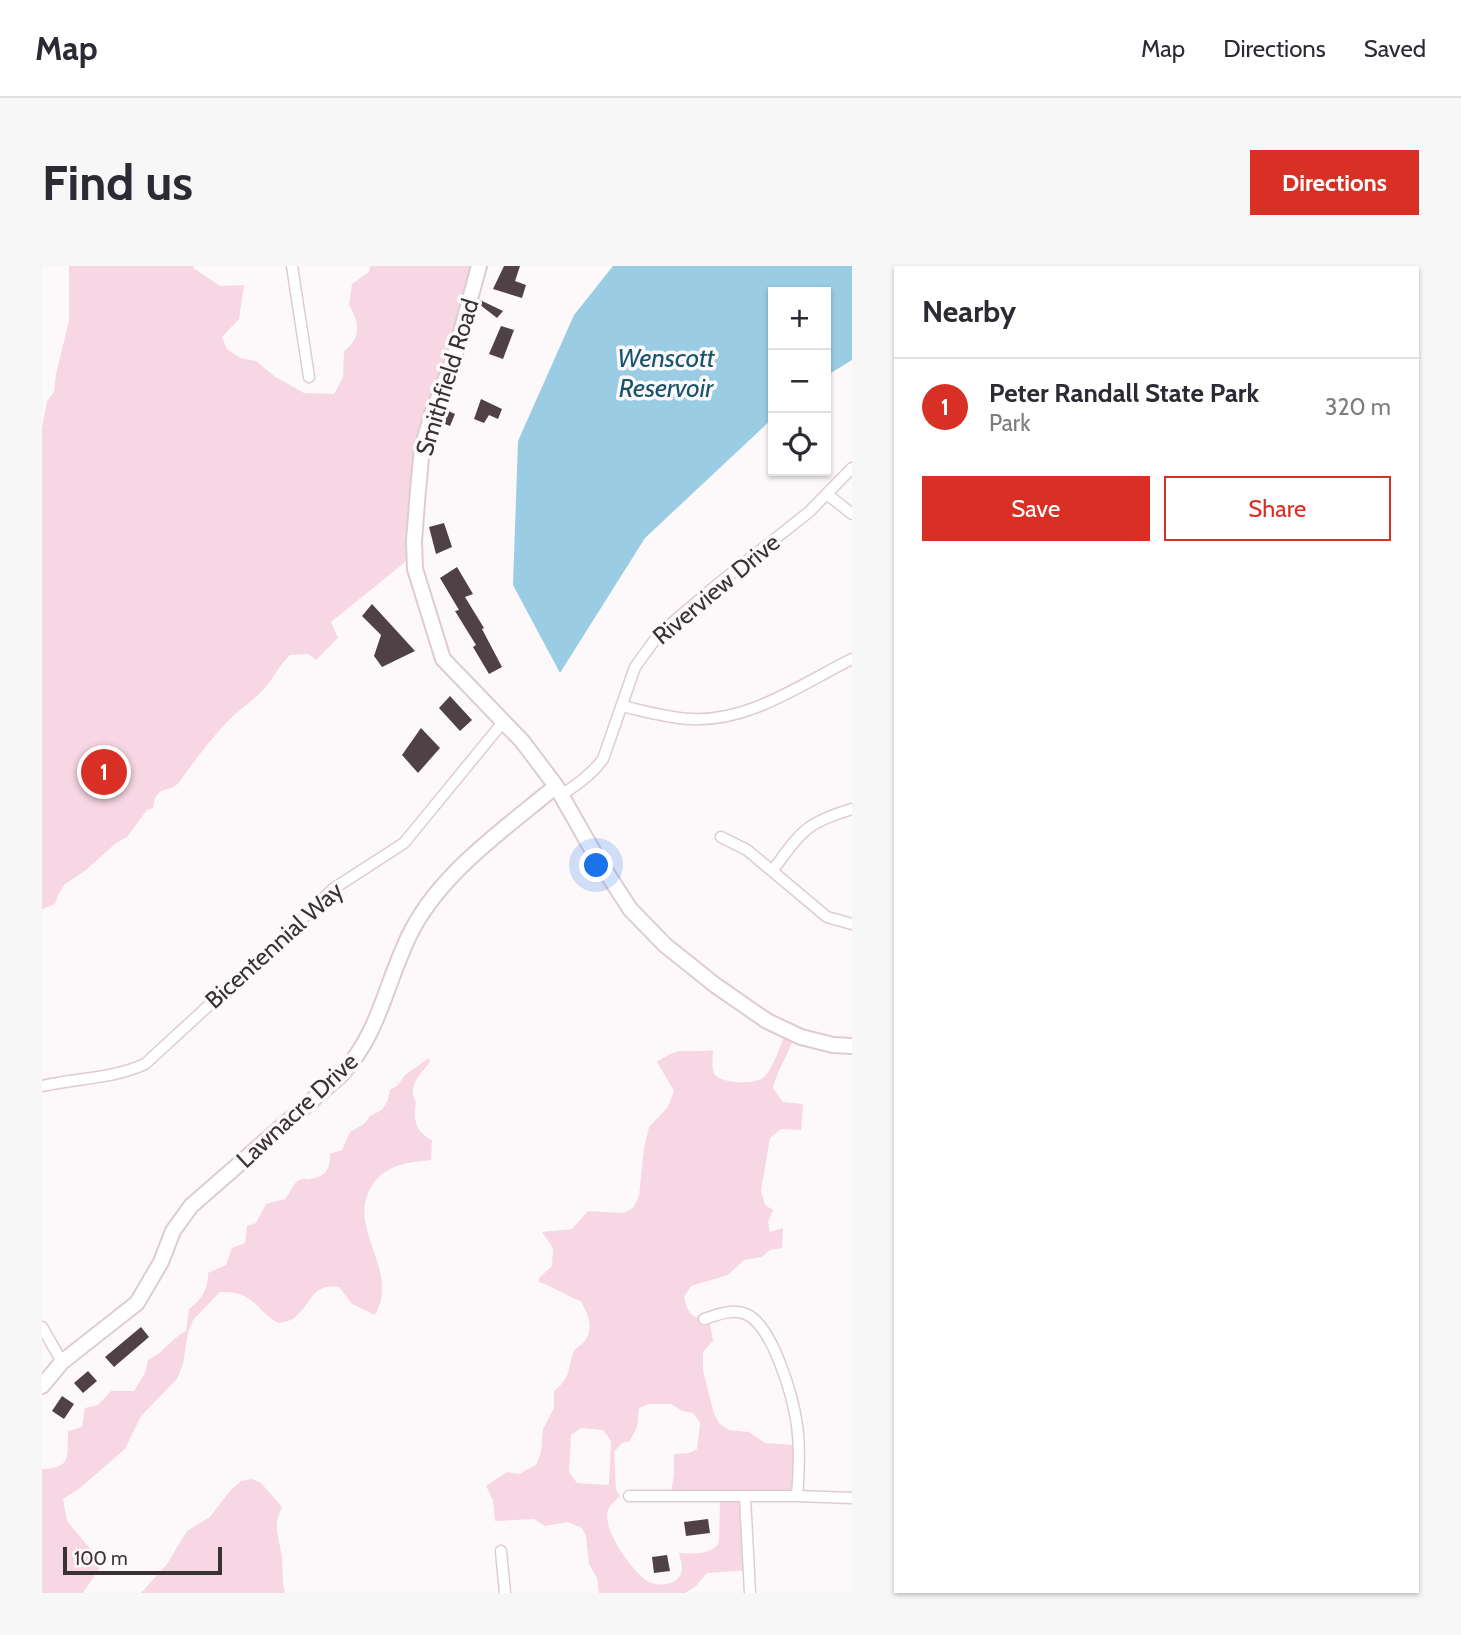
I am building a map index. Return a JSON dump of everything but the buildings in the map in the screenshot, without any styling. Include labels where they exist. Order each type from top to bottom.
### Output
[{"type":"street","points":[[292,266],[309,377]]},
{"type":"street","name":"Smithfield Road","points":[[479,266],[454,358],[422,448],[414,541],[415,569],[443,659],[522,741],[558,790],[630,909],[665,945],[715,985],[767,1021],[801,1037],[852,1046]]},
{"type":"street","name":"Riverview Drive","points":[[558,790],[594,771],[603,759],[635,667],[659,634],[828,495],[852,468]]},
{"type":"street","points":[[828,495],[852,514]]},
{"type":"street","points":[[622,706],[690,719],[715,719],[740,714],[852,659]]},
{"type":"street","name":"Bicentennial Way","points":[[42,1086],[100,1078],[145,1064],[333,889],[404,843],[504,721]]},
{"type":"street","name":"Lawnacre Drive","points":[[42,1386],[62,1362],[138,1303],[173,1231],[191,1206],[342,1074],[359,1055],[369,1038],[412,930],[434,897],[500,831],[558,790]]},
{"type":"street","points":[[773,870],[807,827],[852,809]]},
{"type":"street","points":[[720,837],[747,850],[827,917],[852,924]]},
{"type":"street","points":[[704,1319],[723,1313],[743,1312],[764,1330],[792,1401],[797,1433],[797,1496]]},
{"type":"street","points":[[42,1327],[62,1362]]},
{"type":"street","points":[[629,1496],[852,1498]]},
{"type":"street","points":[[746,1497],[750,1593]]},
{"type":"street","points":[[501,1551],[505,1593]]},
{"type":"shaded area","points":[[69,266],[194,266],[193,268],[220,286],[244,285],[239,319],[222,337],[227,349],[240,358],[256,361],[274,376],[304,393],[334,394],[343,377],[344,351],[350,346],[357,330],[349,305],[352,284],[369,272],[370,266],[479,266],[433,410],[409,559],[331,622],[338,638],[316,660],[308,654],[290,655],[264,689],[215,735],[176,785],[157,795],[153,808],[147,810],[127,837],[65,884],[55,904],[42,909],[42,428],[47,401],[54,392],[69,321]]},
{"type":"shaded area","points":[[785,1035],[793,1040],[773,1088],[783,1102],[803,1104],[801,1130],[781,1129],[770,1138],[761,1191],[765,1205],[773,1210],[768,1222],[770,1232],[783,1228],[782,1248],[770,1250],[762,1257],[744,1260],[728,1275],[691,1286],[684,1297],[691,1314],[709,1319],[713,1341],[703,1352],[703,1370],[714,1414],[720,1424],[729,1430],[749,1432],[765,1443],[795,1445],[796,1494],[741,1501],[748,1570],[707,1573],[696,1586],[685,1593],[599,1593],[597,1578],[589,1564],[586,1536],[582,1528],[568,1522],[545,1526],[534,1519],[495,1521],[493,1500],[486,1486],[507,1472],[519,1474],[536,1465],[541,1452],[543,1429],[554,1408],[554,1391],[566,1378],[574,1351],[584,1342],[589,1332],[588,1316],[581,1301],[539,1282],[539,1278],[552,1266],[553,1248],[542,1232],[572,1229],[588,1211],[623,1213],[633,1208],[639,1196],[649,1127],[668,1107],[674,1091],[657,1062],[679,1051],[713,1050],[713,1068],[717,1077],[730,1081],[754,1081],[761,1079],[768,1072]],"holes":[[[648,1404],[671,1404],[682,1411],[693,1413],[700,1423],[697,1449],[689,1453],[674,1454],[670,1497],[720,1500],[719,1542],[707,1552],[679,1553],[681,1574],[669,1584],[647,1581],[633,1568],[619,1548],[607,1516],[610,1506],[620,1496],[616,1490],[614,1452],[622,1443],[630,1441],[637,1427],[639,1408]],[[581,1428],[603,1430],[611,1441],[609,1485],[577,1483],[569,1472],[571,1435]]]},
{"type":"shaded area","points":[[429,1058],[430,1062],[416,1081],[413,1091],[417,1124],[422,1133],[432,1140],[431,1160],[387,1170],[376,1180],[367,1197],[364,1213],[381,1280],[381,1297],[375,1315],[352,1304],[339,1287],[317,1291],[294,1318],[278,1323],[247,1297],[232,1292],[220,1292],[193,1320],[177,1379],[141,1416],[125,1449],[80,1488],[63,1499],[67,1521],[97,1557],[99,1569],[83,1593],[42,1593],[42,1469],[59,1466],[66,1459],[68,1431],[82,1427],[85,1408],[98,1405],[111,1391],[134,1391],[145,1373],[148,1360],[186,1331],[189,1309],[203,1293],[208,1273],[226,1265],[232,1248],[245,1243],[247,1226],[256,1223],[266,1204],[285,1199],[299,1180],[316,1178],[323,1174],[328,1168],[330,1154],[342,1150],[350,1132],[382,1110],[390,1090]]},
{"type":"shaded area","points":[[252,1479],[261,1483],[282,1507],[277,1530],[285,1593],[141,1593],[167,1564],[187,1531],[210,1517],[241,1481]]},
{"type":"water","name":"Wenscott Reservoir","points":[[613,266],[852,266],[852,360],[831,373],[831,287],[768,287],[768,423],[645,538],[560,673],[513,585],[518,441],[574,315]]},
{"type":"place","name":"Peter Randall State Park","points":[[104,772]]}]
